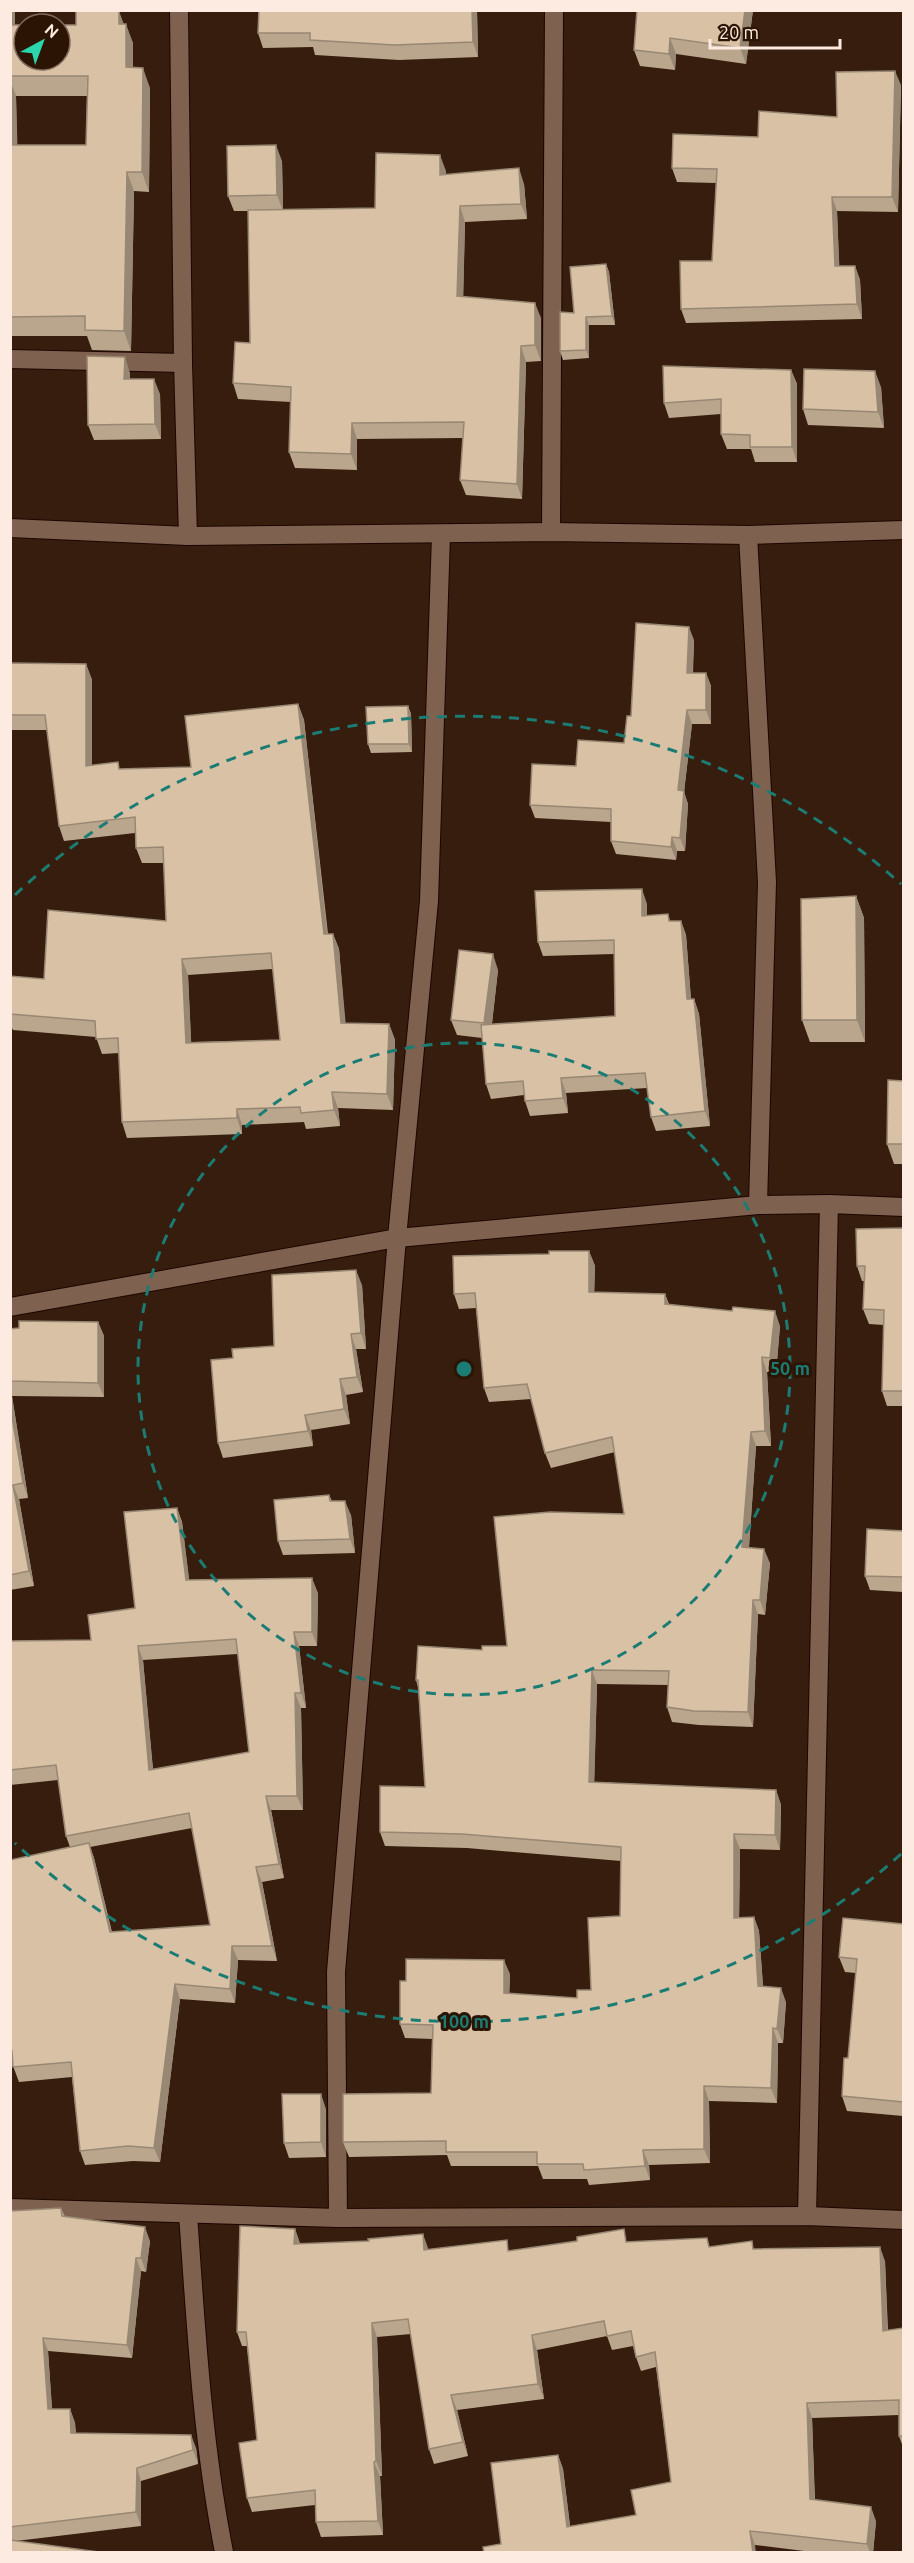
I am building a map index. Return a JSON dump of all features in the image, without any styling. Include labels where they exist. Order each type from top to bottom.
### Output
[{"type":"street","points":[[179,10],[183,363],[188,536]]},
{"type":"street","points":[[551,532],[554,10]]},
{"type":"street","points":[[10,359],[183,363]]},
{"type":"street","points":[[10,528],[188,536],[551,532],[748,535],[903,531]]},
{"type":"street","points":[[338,2218],[336,1972],[397,1238],[429,901],[441,535]]},
{"type":"street","points":[[748,535],[767,882],[758,1205]]},
{"type":"street","points":[[11,1306],[397,1238],[758,1205],[829,1204],[903,1207]]},
{"type":"street","points":[[807,2216],[829,1204]]},
{"type":"street","points":[[10,2208],[338,2218],[807,2216],[903,2220]]},
{"type":"street","points":[[188,2214],[199,2370],[216,2512],[224,2553]]},
{"type":"building","points":[[76,10],[119,11],[119,24],[126,24],[126,67],[143,68],[142,172],[127,172],[124,331],[85,330],[85,316],[10,317],[10,145],[86,145],[88,76],[10,76],[10,25],[12,25],[12,72],[72,72],[72,25],[76,25]]},
{"type":"building","points":[[259,10],[472,10],[473,42],[394,45],[310,40],[310,33],[258,33]]},
{"type":"building","points":[[637,10],[745,10],[740,48],[670,38],[669,54],[634,50]]},
{"type":"building","points":[[895,71],[892,197],[832,197],[835,266],[855,266],[857,304],[681,309],[680,261],[712,261],[717,169],[672,168],[673,134],[758,137],[759,111],[837,117],[836,72]]},
{"type":"building","points":[[276,145],[277,195],[228,196],[227,146]]},
{"type":"building","points":[[376,153],[440,155],[440,175],[519,168],[521,204],[460,206],[457,296],[535,303],[535,345],[521,346],[517,484],[460,480],[464,422],[352,423],[351,454],[289,452],[291,387],[233,383],[235,342],[250,343],[248,210],[375,208]]},
{"type":"building","points":[[606,264],[612,316],[586,317],[586,350],[560,351],[560,312],[574,313],[570,267]]},
{"type":"building","points":[[87,356],[125,357],[124,379],[154,379],[155,424],[88,425]]},
{"type":"building","points":[[663,366],[791,370],[792,447],[750,447],[750,435],[721,434],[721,399],[664,403]]},
{"type":"building","points":[[804,369],[875,371],[878,412],[803,409]]},
{"type":"building","points":[[636,623],[689,627],[687,673],[706,673],[706,710],[687,710],[678,790],[684,791],[680,838],[672,837],[671,847],[611,841],[611,809],[530,805],[532,764],[576,766],[578,740],[624,743],[627,716],[631,716]]},
{"type":"building","points":[[10,663],[86,664],[86,766],[118,762],[119,769],[191,767],[185,716],[298,704],[324,934],[333,934],[341,1023],[389,1024],[387,1094],[332,1092],[334,1110],[301,1113],[300,1107],[237,1109],[237,1118],[122,1122],[118,1038],[96,1039],[95,1021],[10,1014],[10,976],[44,979],[48,910],[166,921],[163,847],[136,848],[135,817],[59,826],[45,715],[10,715]],"holes":[[[271,953],[280,1040],[186,1043],[182,959]]]},
{"type":"building","points":[[408,706],[409,744],[368,744],[366,707]]},
{"type":"building","points":[[642,889],[642,916],[668,914],[669,921],[681,921],[687,999],[694,999],[705,1111],[651,1117],[645,1073],[561,1078],[563,1098],[525,1101],[523,1081],[486,1084],[481,1025],[615,1016],[614,940],[538,942],[535,891]]},
{"type":"building","points":[[856,896],[857,1020],[802,1020],[801,899]]},
{"type":"building","points":[[459,950],[493,954],[484,1023],[451,1020]]},
{"type":"building","points":[[888,1080],[903,1081],[903,1144],[887,1144]]},
{"type":"building","points":[[903,1228],[903,1391],[882,1391],[884,1310],[863,1309],[865,1266],[857,1266],[856,1229]]},
{"type":"building","points":[[549,1251],[589,1251],[589,1292],[665,1294],[665,1304],[732,1311],[733,1307],[775,1311],[770,1358],[762,1357],[765,1431],[751,1432],[742,1547],[764,1549],[760,1600],[753,1600],[748,1712],[694,1711],[667,1707],[669,1671],[592,1670],[589,1782],[776,1790],[775,1835],[734,1834],[734,1918],[754,1917],[758,1986],[781,1988],[777,2029],[773,2028],[771,2088],[704,2086],[704,2149],[643,2150],[645,2166],[584,2170],[583,2164],[537,2164],[537,2152],[446,2152],[446,2141],[343,2142],[343,2094],[431,2093],[433,2025],[400,2024],[400,1981],[406,1981],[406,1959],[504,1960],[504,1993],[577,1998],[577,1990],[591,1990],[588,1918],[620,1916],[621,1847],[462,1834],[380,1832],[380,1786],[425,1787],[418,1680],[416,1680],[418,1646],[482,1650],[482,1646],[507,1646],[494,1517],[550,1512],[624,1514],[612,1437],[545,1453],[527,1384],[484,1388],[475,1293],[454,1294],[453,1256],[549,1254]]},
{"type":"building","points":[[356,1270],[361,1333],[351,1334],[357,1377],[340,1379],[344,1409],[305,1415],[308,1431],[218,1443],[211,1360],[233,1358],[232,1349],[274,1346],[272,1275]]},
{"type":"building","points":[[19,1321],[98,1322],[98,1383],[10,1381],[10,1329],[19,1328]]},
{"type":"building","points":[[10,1405],[23,1483],[13,1485],[29,1571],[10,1575]]},
{"type":"building","points":[[329,1495],[330,1501],[345,1501],[350,1539],[278,1541],[274,1500]]},
{"type":"building","points":[[177,1508],[186,1580],[312,1578],[312,1632],[294,1632],[301,1693],[295,1693],[297,1796],[266,1796],[279,1864],[256,1867],[272,1946],[232,1946],[230,1989],[175,1984],[154,2148],[128,2146],[80,2151],[71,2062],[13,2067],[12,2051],[10,2052],[10,1860],[89,1843],[110,1932],[210,1925],[189,1813],[66,1836],[56,1765],[10,1770],[10,1641],[91,1640],[88,1615],[135,1608],[124,1512]],"holes":[[[236,1639],[249,1752],[149,1770],[138,1646]]]},
{"type":"building","points":[[867,1529],[903,1531],[903,1577],[865,1576]]},
{"type":"building","points":[[843,1918],[903,1924],[903,2102],[842,2096],[844,2058],[848,2058],[857,1959],[839,1957]]},
{"type":"building","points":[[282,2094],[321,2094],[321,2142],[284,2143]]},
{"type":"building","points":[[61,2208],[62,2216],[145,2227],[141,2258],[136,2258],[127,2345],[43,2338],[48,2409],[70,2409],[71,2433],[191,2435],[193,2450],[137,2468],[136,2512],[10,2527],[10,2211]]},
{"type":"building","points":[[240,2226],[295,2229],[294,2244],[369,2241],[368,2239],[423,2234],[424,2250],[507,2240],[508,2251],[577,2241],[577,2237],[624,2229],[626,2242],[707,2238],[709,2247],[752,2241],[753,2249],[880,2247],[883,2331],[903,2328],[903,2436],[899,2436],[899,2400],[807,2403],[810,2499],[871,2507],[867,2544],[750,2531],[753,2553],[484,2553],[483,2547],[501,2544],[491,2463],[558,2455],[567,2527],[636,2515],[631,2490],[671,2482],[655,2352],[636,2357],[631,2331],[607,2336],[604,2321],[532,2335],[538,2384],[451,2395],[463,2442],[429,2449],[408,2319],[372,2323],[376,2461],[374,2462],[378,2521],[316,2522],[315,2490],[247,2498],[239,2443],[257,2440],[246,2332],[237,2332]]},
{"type":"building","points":[[10,2540],[106,2553],[10,2553]]}]
